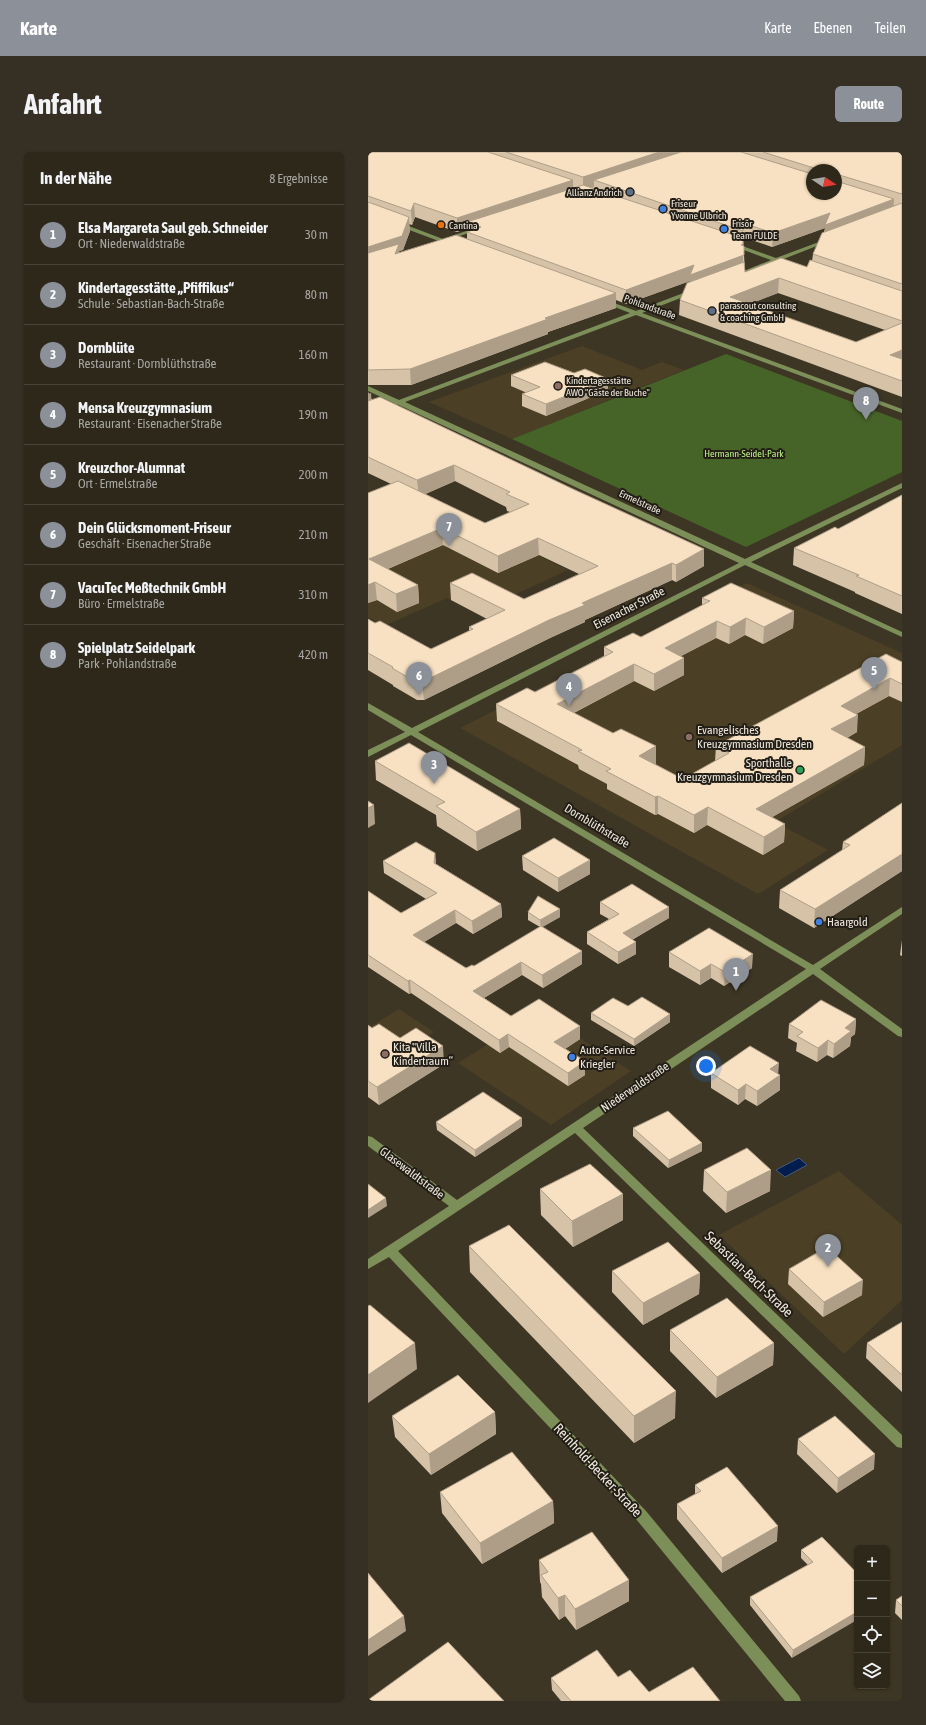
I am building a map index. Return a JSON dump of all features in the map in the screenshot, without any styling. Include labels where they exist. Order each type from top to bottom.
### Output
[{"type":"street","points":[[392,221],[456,246]]},
{"type":"street","points":[[435,243],[487,226]]},
{"type":"street","points":[[726,279],[832,239]]},
{"type":"street","points":[[724,242],[784,262]]},
{"type":"street","points":[[387,407],[698,289]]},
{"type":"street","name":"Pohlandstraße","points":[[594,297],[902,412]]},
{"type":"street","name":"Ermelstraße","points":[[368,388],[902,635]]},
{"type":"street","name":"Eisenacher Straße","points":[[368,754],[746,562],[902,485]]},
{"type":"street","name":"Dornblüthstraße","points":[[368,706],[813,969],[902,1034]]},
{"type":"street","name":"Niederwaldstraße","points":[[368,1265],[902,910]]},
{"type":"street","name":"Sebastian-Bach-Straße","points":[[576,1127],[902,1443]]},
{"type":"street","name":"Glasewaldtstraße","points":[[368,1140],[457,1206]]},
{"type":"street","name":"Reinhold-Becker-Straße","points":[[390,1250],[641,1515],[794,1701]]},
{"type":"shaded area","name":"Kindertagesstätte AWO \"Gäste der Buche\"","points":[[582,346],[642,370],[662,362],[684,370],[512,439],[429,402]]},
{"type":"shaded area","points":[[444,510],[568,570],[475,613],[447,598],[384,626],[368,617],[368,542]]},
{"type":"shaded area","name":"Evangelisches Kreuzgymnasium Dresden","points":[[747,583],[902,653],[902,745],[775,822],[828,850],[758,894],[460,728]]},
{"type":"shaded area","name":"Kita \"Villa Kindertraum“","points":[[399,1009],[434,1032],[368,1075],[368,1028]]},
{"type":"shaded area","points":[[539,1012],[631,1071],[551,1125],[458,1063]]},
{"type":"shaded area","points":[[839,1171],[902,1225],[902,1300],[844,1354],[719,1235]]},
{"type":"green space","name":"Hermann-Seidel-Park","points":[[726,354],[902,421],[902,472],[746,547],[512,439]]},
{"type":"water","points":[[799,1158],[807,1165],[785,1177],[776,1170]]},
{"type":"building","points":[[368,152],[488,152],[573,180],[457,218],[414,203],[411,211],[368,196]]},
{"type":"building","points":[[506,152],[659,152],[583,177]]},
{"type":"building","points":[[681,152],[741,152],[806,172],[806,200],[842,200],[842,183],[894,199],[825,225],[830,213],[773,233],[743,223],[743,231],[594,180]]},
{"type":"building","points":[[763,152],[902,152],[902,194],[842,176],[842,164],[806,164],[806,165]]},
{"type":"building","points":[[583,185],[743,238],[743,244],[741,245],[744,246],[744,255],[690,275],[694,265],[626,290],[467,232],[481,227],[467,222]]},
{"type":"building","points":[[368,202],[409,217],[402,236],[368,247]]},
{"type":"building","points":[[902,203],[902,284],[813,254],[822,233]]},
{"type":"building","points":[[456,235],[616,293],[410,369],[368,370],[368,253],[399,244],[395,254]]},
{"type":"building","points":[[781,258],[807,267],[810,260],[902,291],[902,321],[779,278],[730,297],[856,342],[902,323],[902,350],[890,355],[902,359],[902,381],[680,300],[687,283],[744,262],[745,272]]},
{"type":"building","points":[[545,362],[574,373],[585,369],[608,379],[546,404],[522,394],[540,387],[511,375]]},
{"type":"building","points":[[380,397],[575,490],[704,549],[676,565],[672,563],[582,603],[585,605],[549,620],[422,682],[416,682],[368,653],[368,619],[375,623],[380,621],[431,649],[473,629],[469,627],[505,610],[450,583],[472,573],[524,599],[598,566],[538,538],[498,556],[442,528],[369,559],[418,585],[396,594],[375,582],[368,585],[368,493],[398,481],[485,523],[529,504],[506,494],[510,492],[454,465],[417,480],[368,457],[368,401]]},
{"type":"building","points":[[902,495],[902,596],[856,576],[859,575],[794,548],[835,527],[838,529]]},
{"type":"building","points":[[731,583],[794,611],[764,627],[746,618],[730,627],[717,621],[665,648],[684,658],[654,674],[634,664],[557,704],[613,733],[621,729],[656,746],[639,756],[683,779],[729,753],[716,746],[886,654],[902,662],[902,684],[890,678],[841,706],[858,715],[831,729],[865,747],[756,809],[785,824],[764,837],[708,807],[694,815],[658,796],[655,797],[606,771],[611,769],[578,751],[582,750],[496,704],[527,688],[535,692],[613,652],[604,647],[633,633],[641,637],[710,601],[702,598]]},
{"type":"building","points":[[409,743],[520,809],[476,832],[436,806],[445,802],[375,761]]},
{"type":"building","points":[[368,801],[374,805],[368,808]]},
{"type":"building","points":[[902,803],[902,854],[815,909],[780,890],[850,845],[843,842]]},
{"type":"building","points":[[554,838],[590,860],[558,878],[522,856]]},
{"type":"building","points":[[416,842],[435,853],[434,863],[501,904],[472,921],[455,910],[413,935],[466,968],[472,965],[474,966],[541,926],[582,951],[542,975],[521,962],[473,991],[511,1016],[539,999],[580,1026],[554,1042],[585,1061],[568,1073],[508,1034],[499,1040],[410,980],[408,981],[368,955],[368,891],[401,913],[437,893],[383,861]]},
{"type":"building","points":[[632,884],[669,907],[623,933],[636,942],[618,952],[587,932],[619,914],[600,902]]},
{"type":"building","points":[[538,896],[560,909],[540,920],[528,912]]},
{"type":"building","points":[[709,928],[753,954],[725,972],[711,964],[700,971],[669,952]]},
{"type":"building","points":[[642,997],[670,1014],[634,1039],[591,1013],[613,998],[628,1006]]},
{"type":"building","points":[[821,1000],[856,1019],[845,1028],[851,1031],[834,1044],[828,1040],[818,1048],[797,1036],[803,1032],[789,1024]]},
{"type":"building","points":[[379,1024],[400,1038],[416,1028],[443,1046],[377,1087],[368,1081],[368,1025],[372,1028]]},
{"type":"building","points":[[750,1046],[779,1063],[770,1069],[780,1075],[757,1091],[746,1084],[738,1090],[711,1073]]},
{"type":"building","points":[[483,1092],[522,1118],[475,1150],[436,1122]]},
{"type":"building","points":[[668,1111],[702,1143],[669,1160],[633,1128]]},
{"type":"building","points":[[747,1148],[771,1170],[727,1192],[704,1170]]},
{"type":"building","points":[[590,1164],[623,1194],[572,1221],[540,1189]]},
{"type":"building","points":[[368,1184],[386,1198],[368,1210]]},
{"type":"building","points":[[509,1225],[676,1391],[634,1416],[469,1246]]},
{"type":"building","points":[[668,1242],[700,1273],[643,1303],[612,1271]]},
{"type":"building","points":[[827,1247],[863,1280],[824,1302],[789,1269]]},
{"type":"building","points":[[727,1298],[774,1343],[717,1377],[670,1330]]},
{"type":"building","points":[[370,1305],[415,1343],[368,1375],[368,1306]]},
{"type":"building","points":[[902,1322],[902,1375],[867,1343]]},
{"type":"building","points":[[458,1375],[495,1412],[429,1454],[392,1416]]},
{"type":"building","points":[[835,1416],[875,1454],[838,1478],[798,1439]]},
{"type":"building","points":[[512,1452],[553,1501],[480,1543],[440,1492]]},
{"type":"building","points":[[727,1467],[778,1526],[722,1558],[677,1504],[701,1491],[695,1485]]},
{"type":"building","points":[[592,1532],[629,1580],[575,1609],[565,1595],[558,1598],[541,1575],[548,1572],[539,1560]]},
{"type":"building","points":[[822,1537],[854,1570],[854,1614],[793,1650],[750,1597],[813,1562],[801,1550]]},
{"type":"building","points":[[368,1573],[404,1616],[368,1640]]},
{"type":"building","points":[[902,1596],[902,1606],[896,1600]]},
{"type":"building","points":[[448,1642],[504,1701],[368,1701],[368,1700]]},
{"type":"building","points":[[597,1650],[618,1677],[630,1670],[649,1692],[693,1667],[720,1701],[571,1701],[551,1678]]},
{"type":"place","name":"Allianz Andrich","points":[[630,192]]},
{"type":"place","name":"Friseur Yvonne Ulbrich","points":[[663,209]]},
{"type":"place","name":"Cantina","points":[[441,225]]},
{"type":"place","name":"Frisör Team FULDE","points":[[724,229]]},
{"type":"place","name":"parascout consulting & coaching GmbH","points":[[712,311]]},
{"type":"place","name":"Kindertagesstätte AWO \"Gäste der Buche\"","points":[[558,386]]},
{"type":"place","name":"Spielplatz Seidelpark","points":[[866,420]]},
{"type":"place","name":"VacuTec Meßtechnik GmbH","points":[[449,546]]},
{"type":"place","name":"Kreuzchor-Alumnat","points":[[874,690]]},
{"type":"place","name":"Dein Glücksmoment-Friseur","points":[[419,695]]},
{"type":"place","name":"Mensa Kreuzgymnasium","points":[[569,706]]},
{"type":"place","name":"Evangelisches Kreuzgymnasium Dresden","points":[[689,737]]},
{"type":"place","name":"Sporthalle Kreuzgymnasium Dresden","points":[[800,770]]},
{"type":"place","name":"Dornblüte","points":[[434,784]]},
{"type":"place","name":"Haargold","points":[[819,922]]},
{"type":"place","name":"Elsa Margareta Saul geb. Schneider","points":[[736,991]]},
{"type":"place","name":"Kita \"Villa Kindertraum“","points":[[385,1054]]},
{"type":"place","name":"Auto-Service Kriegler","points":[[572,1057]]},
{"type":"place","name":"Kindertagesstätte „Pfiffikus“","points":[[828,1267]]}]
